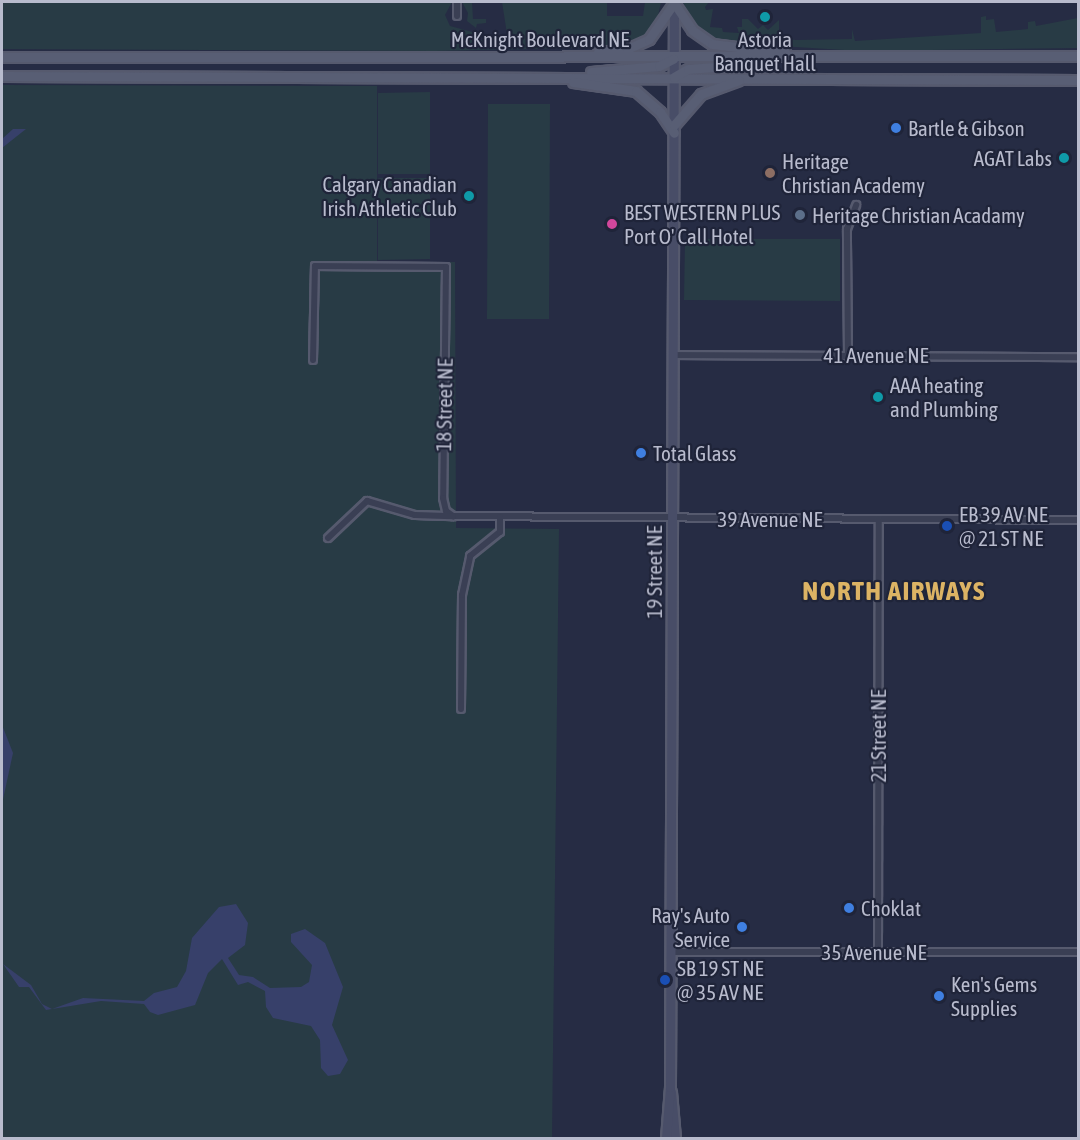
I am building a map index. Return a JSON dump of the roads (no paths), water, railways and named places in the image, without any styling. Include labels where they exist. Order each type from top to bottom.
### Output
[{"type":"main road","points":[[514,57],[627,49],[654,35],[674,2],[692,30],[712,44],[821,58]]},
{"type":"main road","name":"McKnight Boulevard NE","points":[[2,57],[1078,56]]},
{"type":"main road","points":[[552,77],[658,66],[674,58]]},
{"type":"main road","points":[[674,77],[688,69],[792,58]]},
{"type":"main road","name":"McKnight Boulevard NE","points":[[2,76],[1078,80]]},
{"type":"main road","points":[[523,77],[636,91],[660,112],[674,129],[701,94],[750,77]]},
{"type":"street","points":[[457,2],[457,16]]},
{"type":"street","name":"19 Street NE","points":[[666,1138],[670,1087],[674,2]]},
{"type":"street","points":[[848,355],[847,229],[856,205]]},
{"type":"street","name":"18 Street NE","points":[[314,360],[315,266],[446,267],[443,498],[446,511],[453,516]]},
{"type":"street","name":"41 Avenue NE","points":[[673,355],[1078,357]]},
{"type":"street","points":[[328,538],[367,501],[415,516],[453,516]]},
{"type":"street","name":"39 Avenue NE","points":[[453,516],[1078,520]]},
{"type":"street","points":[[461,709],[462,595],[470,555],[500,532],[500,518]]},
{"type":"street","name":"21 Street NE","points":[[878,952],[879,519]]},
{"type":"street","name":"35 Avenue NE","points":[[670,952],[1078,952]]},
{"type":"street","name":"19 Street NE","points":[[670,1087],[675,1138]]},
{"type":"water","points":[[13,129],[26,129],[2,148],[2,139]]},
{"type":"water","points":[[2,725],[13,753],[2,804]]},
{"type":"water","points":[[236,904],[248,923],[245,945],[228,958],[239,975],[253,977],[270,988],[301,987],[309,982],[312,965],[291,942],[291,934],[305,929],[325,943],[343,987],[332,1025],[348,1060],[340,1074],[328,1076],[321,1068],[320,1040],[311,1026],[273,1018],[266,1007],[265,991],[248,982],[238,985],[222,959],[208,973],[195,1005],[158,1015],[150,1012],[144,1004],[101,1001],[46,1010],[29,987],[19,987],[3,964],[31,985],[42,1004],[52,1009],[83,998],[144,1001],[154,993],[177,987],[186,971],[192,938],[219,907]]},
{"type":"place","name":"Astoria Banquet Hall","points":[[765,17]]},
{"type":"place","name":"Bartle & Gibson","points":[[896,128]]},
{"type":"place","name":"AGAT Labs","points":[[1064,158]]},
{"type":"place","name":"Heritage Christian Academy","points":[[770,173]]},
{"type":"place","name":"Calgary Canadian Irish Athletic Club","points":[[469,196]]},
{"type":"place","name":"Heritage Christian Acadamy","points":[[800,215]]},
{"type":"place","name":"BEST WESTERN PLUS Port O' Call Hotel","points":[[612,224]]},
{"type":"place","name":"AAA heating and Plumbing","points":[[878,397]]},
{"type":"place","name":"Total Glass","points":[[641,453]]},
{"type":"place","name":"EB 39 AV NE @ 21 ST NE","points":[[947,526]]},
{"type":"place","name":"Choklat","points":[[849,908]]},
{"type":"place","name":"Ray's Auto Service","points":[[742,927]]},
{"type":"place","name":"SB 19 ST NE @ 35 AV NE","points":[[665,980]]},
{"type":"place","name":"Ken's Gems Supplies","points":[[939,996]]},
{"type":"district","name":"NORTH AIRWAYS","points":[[894,591]]}]
